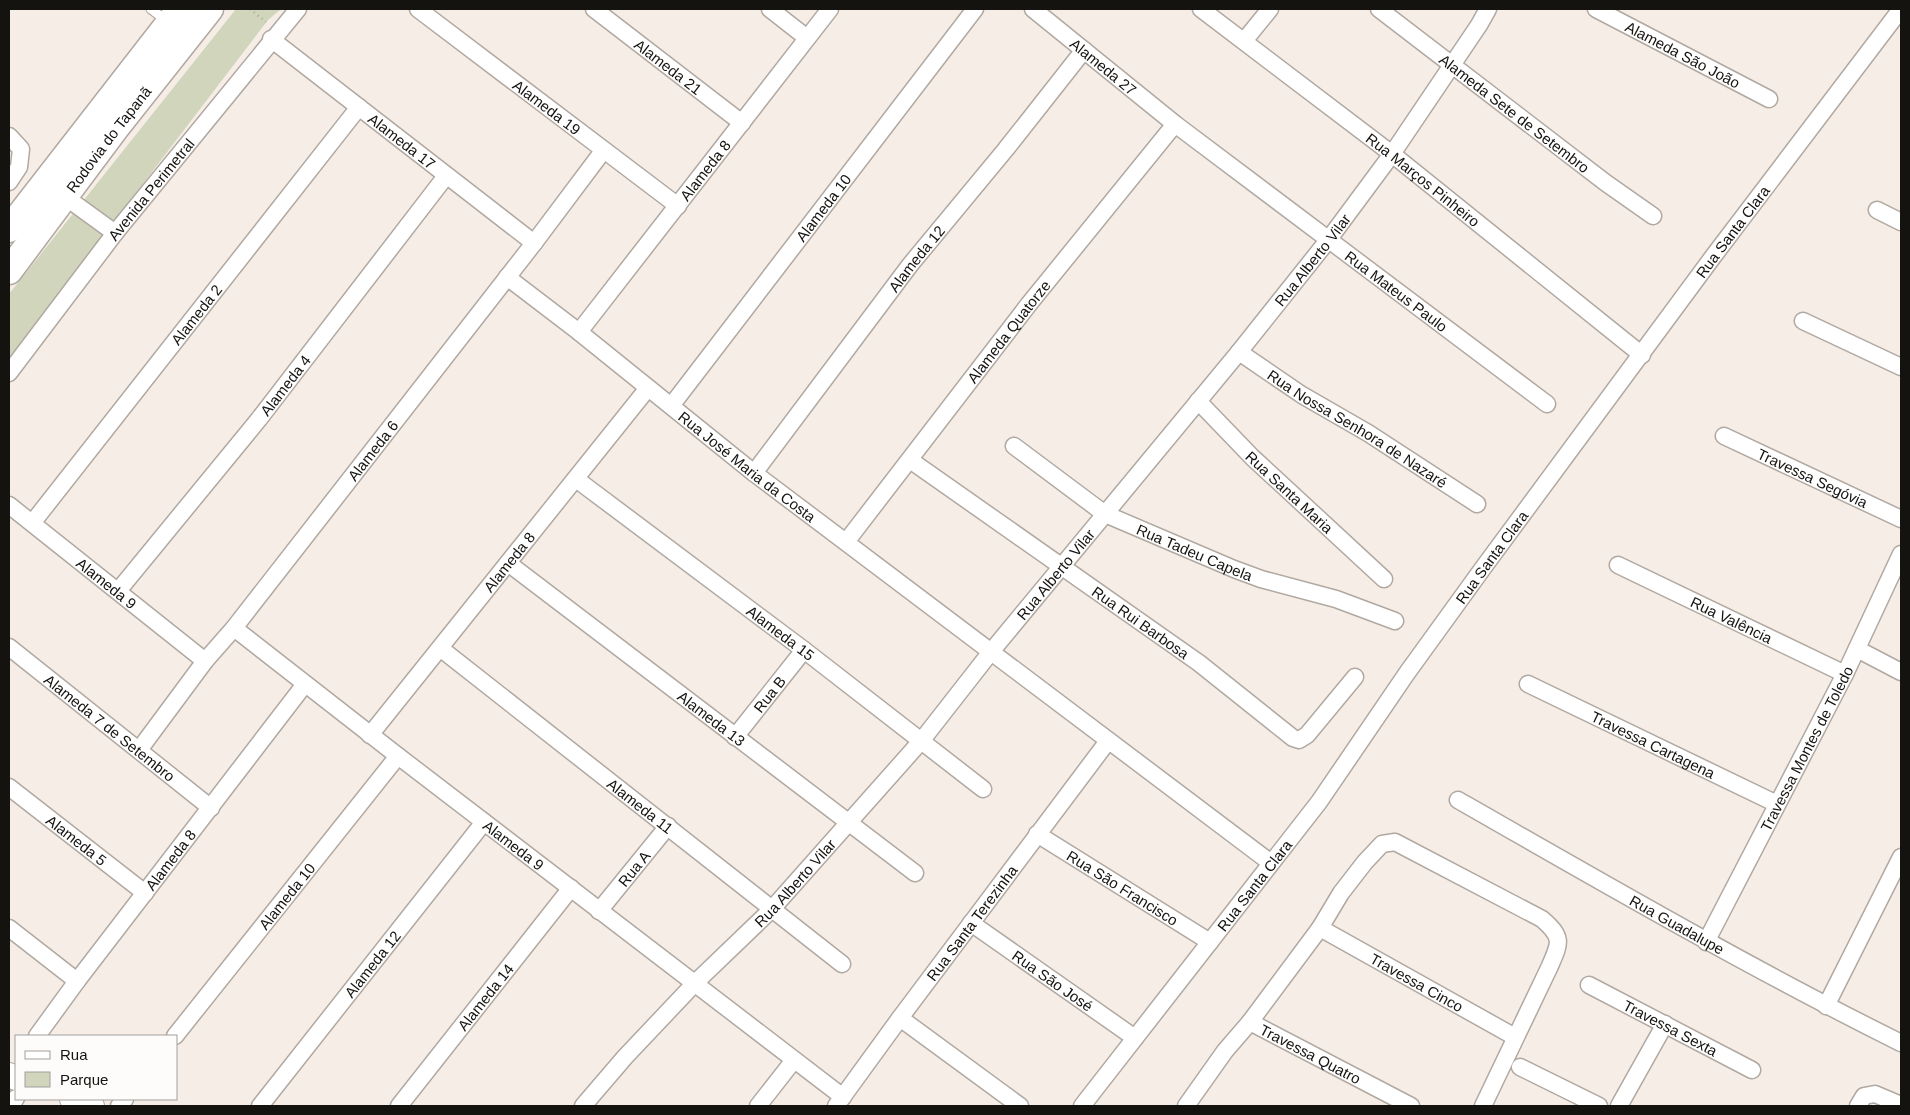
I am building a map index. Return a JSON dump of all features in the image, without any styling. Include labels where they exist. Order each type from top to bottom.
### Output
[{"type":"main road","name":"Rodovia do Tapanã","points":[[9,271],[64,196],[210,9]]},
{"type":"main road","name":"Rodovia do Tapanã","points":[[9,229],[167,14]]},
{"type":"main road","points":[[75,1100],[92,1106]]},
{"type":"street","name":"Avenida Perimetral","points":[[9,373],[115,233],[274,36],[298,9]]},
{"type":"street","name":"Alameda 19","points":[[418,9],[678,206]]},
{"type":"street","name":"Alameda 21","points":[[594,9],[742,123]]},
{"type":"street","points":[[770,9],[806,38]]},
{"type":"street","name":"Alameda 8","points":[[579,332],[830,9]]},
{"type":"street","name":"Alameda 10","points":[[671,406],[975,9]]},
{"type":"street","name":"Alameda 27","points":[[1033,9],[1175,124]]},
{"type":"street","name":"Rua Marços Pinheiro","points":[[1201,9],[1392,154],[1642,355]]},
{"type":"street","points":[[1244,41],[1270,9]]},
{"type":"street","name":"Alameda Sete de Setembro","points":[[1379,9],[1652,216]]},
{"type":"street","name":"Rua Alberto Vilar","points":[[583,1106],[625,1057],[695,983],[771,910],[922,740],[1060,566],[1239,352],[1329,238],[1392,154],[1488,9]]},
{"type":"street","name":"Alameda São João","points":[[1596,9],[1769,99]]},
{"type":"street","name":"Rua Santa Clara","points":[[1082,1106],[1319,802],[1407,672],[1483,568],[1712,258],[1901,9]]},
{"type":"street","name":"Alameda 17","points":[[274,36],[359,107],[534,243]]},
{"type":"street","name":"Alameda 12","points":[[754,472],[910,265],[1006,149],[1084,50]]},
{"type":"street","name":"Alameda 2","points":[[33,522],[359,107]]},
{"type":"street","name":"Rua Mateus Paulo","points":[[1175,124],[1329,238],[1547,404]]},
{"type":"street","name":"Alameda Quatorze","points":[[846,542],[1029,304],[1175,124]]},
{"type":"street","points":[[9,136],[21,149],[19,167],[9,182]]},
{"type":"street","name":"Alameda 6","points":[[139,750],[205,661],[234,628],[534,243],[603,151]]},
{"type":"street","name":"Alameda 4","points":[[118,591],[259,419],[446,176]]},
{"type":"street","points":[[64,196],[115,233]]},
{"type":"street","points":[[1877,210],[1901,222]]},
{"type":"street","name":"Rua José Maria da Costa","points":[[507,277],[754,472],[990,653]]},
{"type":"street","points":[[1803,321],[1901,366]]},
{"type":"street","name":"Rua Nossa Senhora de Nazaré","points":[[1239,352],[1302,395],[1368,433],[1477,504]]},
{"type":"street","name":"Alameda 8","points":[[370,734],[648,388]]},
{"type":"street","name":"Rua Santa Maria","points":[[1198,401],[1252,457],[1384,579]]},
{"type":"street","name":"Travessa Segóvia","points":[[1724,436],[1901,520]]},
{"type":"street","name":"Rua Tadeu Capela","points":[[1014,446],[1105,514],[1261,579],[1336,599],[1395,621]]},
{"type":"street","name":"Rua Rui Barbosa","points":[[910,460],[1199,663],[1293,738],[1299,740],[1307,735],[1355,677]]},
{"type":"street","name":"Alameda 15","points":[[576,479],[804,650],[983,789]]},
{"type":"street","name":"Alameda 9","points":[[9,505],[33,522],[205,661]]},
{"type":"street","name":"Travessa Montes de Toledo","points":[[1706,942],[1845,674],[1901,554]]},
{"type":"street","name":"Alameda 13","points":[[508,563],[915,873]]},
{"type":"street","name":"Rua Valência","points":[[1618,566],[1845,674]]},
{"type":"street","name":"Alameda 9","points":[[234,628],[794,1060],[840,1102]]},
{"type":"street","name":"Alameda 7 de Setembro","points":[[9,647],[211,808]]},
{"type":"street","name":"Alameda 11","points":[[440,648],[842,964]]},
{"type":"street","points":[[1857,649],[1901,672]]},
{"type":"street","name":"Rua B","points":[[735,737],[804,650]]},
{"type":"street","points":[[990,653],[1271,864]]},
{"type":"street","name":"Alameda 8","points":[[38,1035],[77,981],[306,684]]},
{"type":"street","name":"Travessa Cartagena","points":[[1528,684],[1777,804]]},
{"type":"street","name":"Rua Santa Terezinha","points":[[840,1102],[900,1018],[1108,741]]},
{"type":"street","name":"Alameda 10","points":[[176,1035],[398,756]]},
{"type":"street","name":"Alameda 5","points":[[9,787],[145,893]]},
{"type":"street","name":"Rua Guadalupe","points":[[1458,800],[1706,942],[1826,1006],[1901,1043]]},
{"type":"street","name":"Alameda 12","points":[[260,1106],[484,822]]},
{"type":"street","name":"Rua A","points":[[599,911],[668,826]]},
{"type":"street","name":"Rua São Francisco","points":[[1037,834],[1210,942]]},
{"type":"street","points":[[1250,1022],[1320,928],[1341,893],[1365,862],[1382,844],[1395,842],[1542,919],[1553,929],[1558,937],[1558,944],[1549,968],[1483,1106]]},
{"type":"street","points":[[1826,1006],[1901,858]]},
{"type":"street","name":"Alameda 14","points":[[399,1106],[571,888]]},
{"type":"street","name":"Rua São José","points":[[971,923],[1135,1038]]},
{"type":"street","points":[[9,928],[77,981]]},
{"type":"street","name":"Travessa Cinco","points":[[1320,928],[1515,1038]]},
{"type":"street","name":"Travessa Sexta","points":[[1589,985],[1752,1070]]},
{"type":"street","points":[[900,1018],[1020,1106]]},
{"type":"street","name":"Travessa Quatro","points":[[1186,1106],[1225,1051],[1250,1022],[1411,1106]]},
{"type":"street","points":[[1619,1106],[1665,1024]]},
{"type":"street","points":[[758,1106],[794,1060]]},
{"type":"street","points":[[1520,1067],[1598,1106]]},
{"type":"street","points":[[1858,1106],[1864,1096],[1875,1094],[1901,1105]]},
{"type":"path","points":[[250,9],[274,36]]},
{"type":"green space","points":[[236,9],[281,9],[268,20],[9,359],[9,294]]}]
